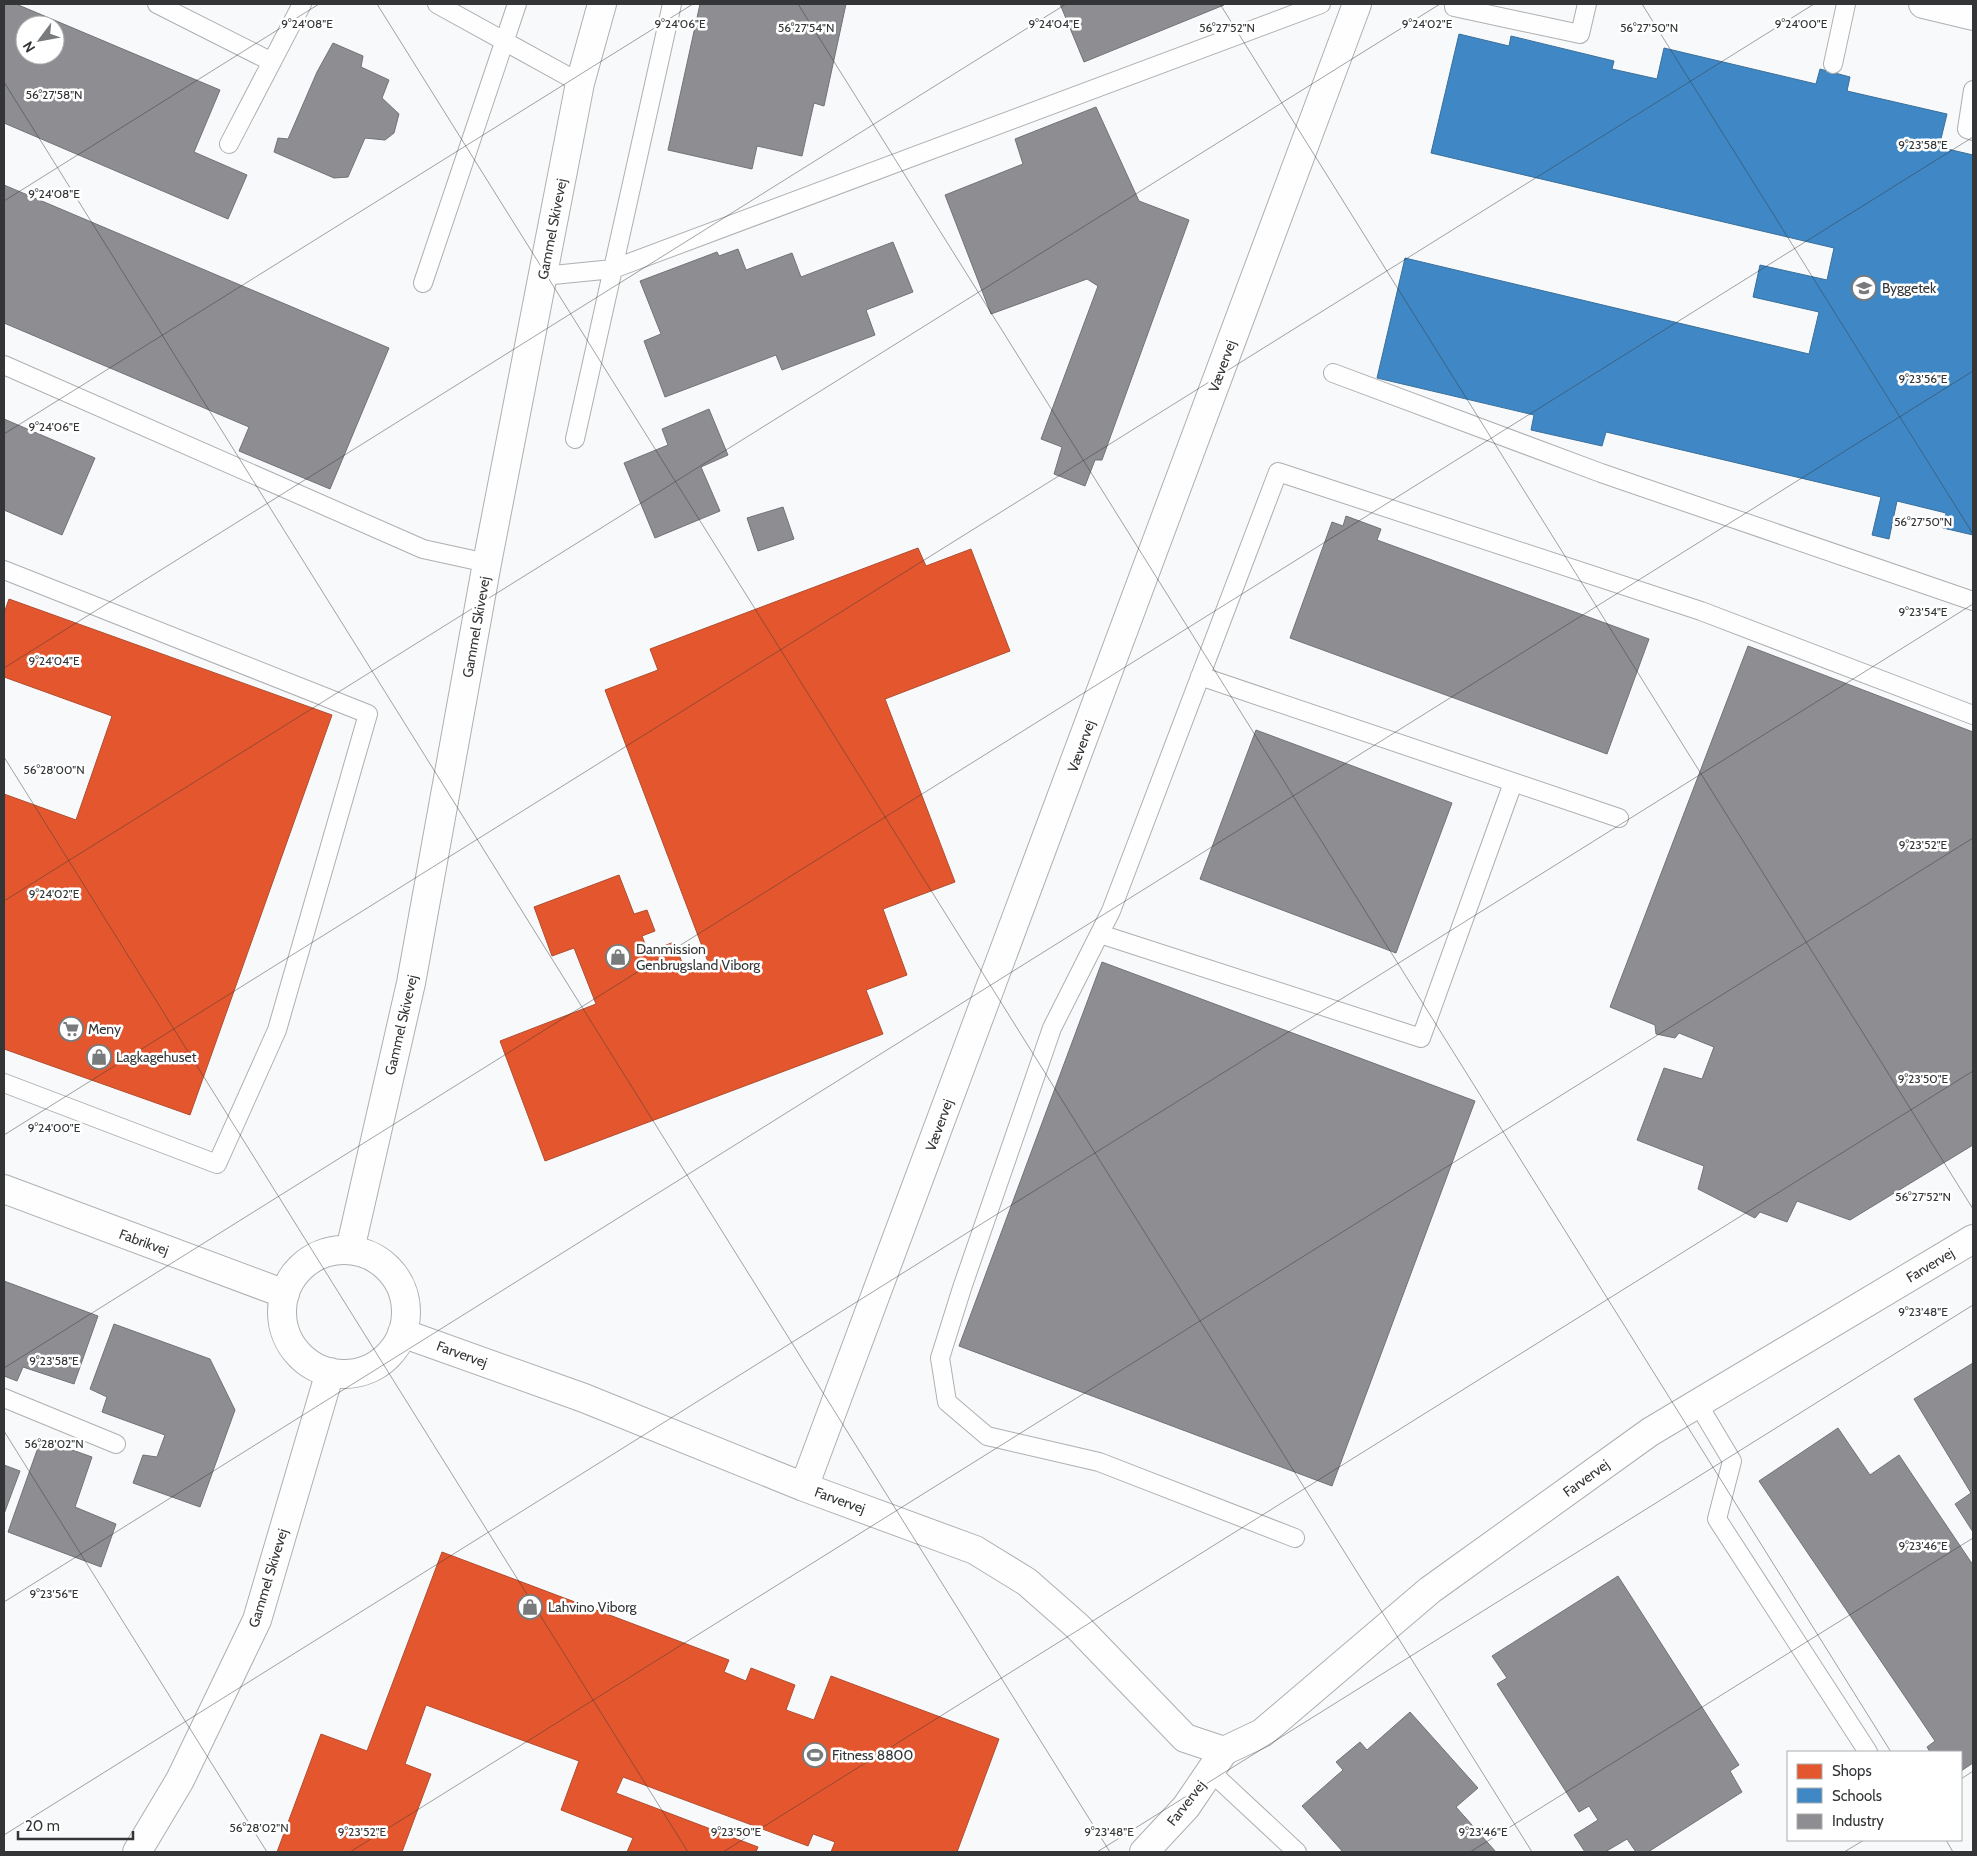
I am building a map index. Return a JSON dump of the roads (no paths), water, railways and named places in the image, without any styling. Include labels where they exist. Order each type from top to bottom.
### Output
[{"type":"street","name":"Gammel Skivevej","points":[[350,1250],[411,983],[487,563],[580,83],[602,4]]},
{"type":"street","name":"Vævervej","points":[[804,1487],[1357,4]]},
{"type":"street","points":[[1923,4],[1970,11]]},
{"type":"street","name":"Fabrikvej","points":[[4,1189],[285,1294]]},
{"type":"street","name":"Farvervej","points":[[1144,1852],[1186,1807],[1217,1761],[1262,1733],[1430,1590],[1650,1432],[1973,1239]]},
{"type":"street","points":[[335,1250],[350,1250],[368,1254],[384,1264],[396,1279],[404,1296],[406,1314],[402,1333],[386,1358],[373,1366],[344,1374],[330,1372],[314,1366],[300,1356],[291,1342],[283,1319],[285,1294],[290,1281],[309,1260],[335,1250]]},
{"type":"street","name":"Farvervej","points":[[402,1333],[584,1398],[804,1487],[975,1550],[1027,1582],[1077,1626],[1185,1738],[1217,1761]]},
{"type":"street","name":"Gammel Skivevej","points":[[137,1852],[180,1780],[257,1620],[330,1372]]},
{"type":"lane","points":[[157,4],[272,62]]},
{"type":"lane","points":[[230,144],[302,4]]},
{"type":"lane","points":[[438,4],[580,83]]},
{"type":"lane","points":[[424,283],[517,4]]},
{"type":"lane","points":[[575,439],[672,4]]},
{"type":"lane","points":[[543,276],[613,269],[1321,4]]},
{"type":"lane","points":[[1351,4],[1357,4]]},
{"type":"lane","points":[[1454,7],[1580,34],[1587,4]]},
{"type":"lane","points":[[1833,64],[1846,4]]},
{"type":"lane","points":[[1973,90],[1967,129],[1973,131]]},
{"type":"lane","points":[[4,365],[423,549],[487,563]]},
{"type":"lane","points":[[1334,373],[1601,472],[1973,601]]},
{"type":"lane","points":[[1295,1538],[1099,1462],[987,1436],[947,1402],[940,1358],[962,1288],[1052,1028],[1112,910],[1278,472],[1701,611],[1973,715]]},
{"type":"lane","points":[[4,570],[368,714],[277,1030],[217,1164],[4,1083]]},
{"type":"lane","points":[[1200,676],[1619,818]]},
{"type":"lane","points":[[1100,934],[1421,1038],[1513,782]]},
{"type":"lane","points":[[4,1398],[116,1444]]},
{"type":"lane","points":[[1698,1404],[1732,1461],[1717,1519],[1867,1751]]},
{"type":"lane","points":[[1217,1761],[1296,1852]]},
{"type":"place","name":"Byggetek","points":[[1864,288]]},
{"type":"place","name":"Danmission Genbrugsland Viborg","points":[[618,957]]},
{"type":"place","name":"Meny","points":[[71,1029]]},
{"type":"place","name":"Lagkagehuset","points":[[99,1057]]},
{"type":"place","name":"Lahvino Viborg","points":[[530,1607]]},
{"type":"place","name":"Fitness 8800","points":[[815,1755]]}]
